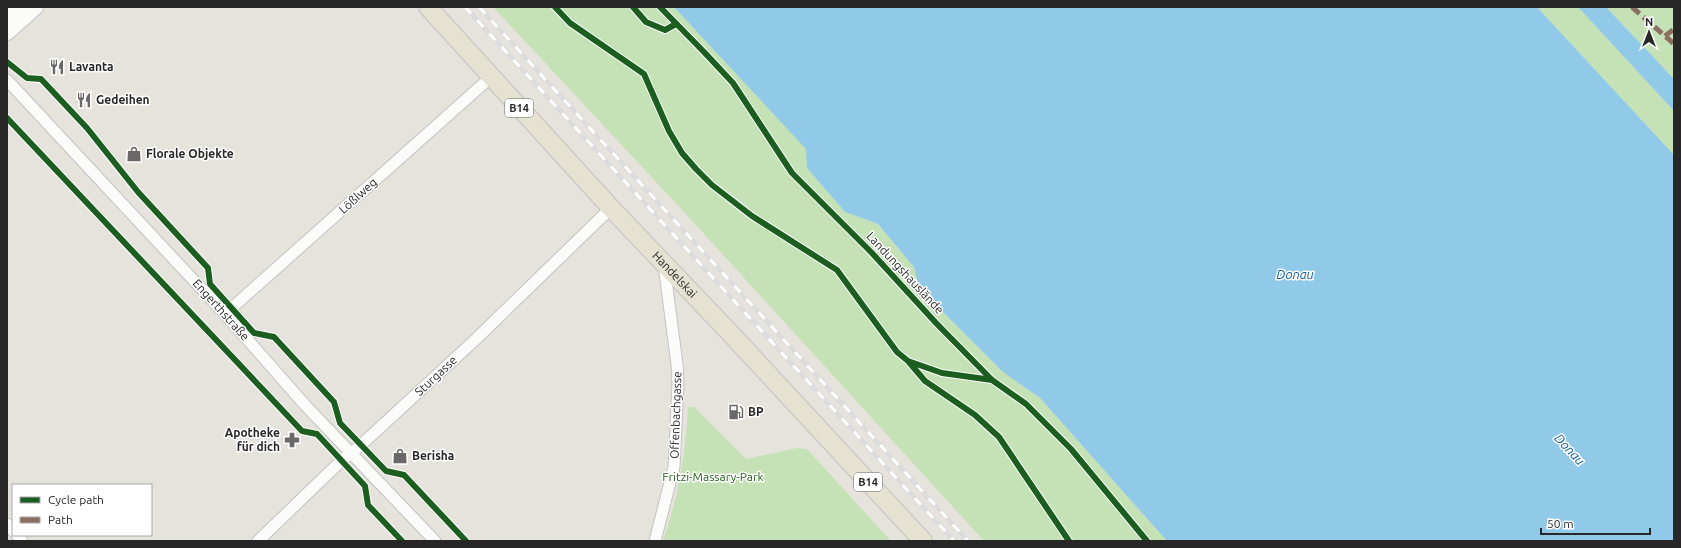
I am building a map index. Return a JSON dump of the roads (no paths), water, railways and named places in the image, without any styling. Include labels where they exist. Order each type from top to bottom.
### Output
[{"type":"main road","points":[[7,13],[13,7]]},
{"type":"main road","points":[[7,32],[35,7]]},
{"type":"main road","name":"Handelskai","points":[[428,7],[611,208],[746,350],[923,541]]},
{"type":"street","name":"Lößlweg","points":[[225,314],[491,77]]},
{"type":"street","name":"Engerthstraße","points":[[7,80],[225,314],[305,405],[435,541]]},
{"type":"street","name":"Sturgasse","points":[[258,541],[350,452],[361,445],[476,339],[611,208]]},
{"type":"street","name":"Offenbachgasse","points":[[655,541],[674,467],[678,384],[677,364],[664,264]]},
{"type":"water","name":"Donau","points":[[674,7],[1537,7],[1674,155],[1674,541],[1167,541],[1040,398],[1003,372],[919,288],[914,267],[878,224],[845,212],[807,168],[806,149]]},
{"type":"water","points":[[1578,7],[1606,7],[1674,79],[1674,111]]},
{"type":"railway","points":[[465,7],[954,541]]},
{"type":"railway","points":[[479,7],[968,541]]},
{"type":"place","name":"Lavanta","points":[[57,67]]},
{"type":"place","name":"Gedeihen","points":[[84,100]]},
{"type":"place","name":"Florale Objekte","points":[[134,154]]},
{"type":"place","name":"BP","points":[[736,412]]},
{"type":"place","name":"Apotheke für dich","points":[[292,440]]},
{"type":"place","name":"Berisha","points":[[400,456]]},
{"type":"park label","name":"Fritzi-Massary-Park","points":[[713,477]]}]
